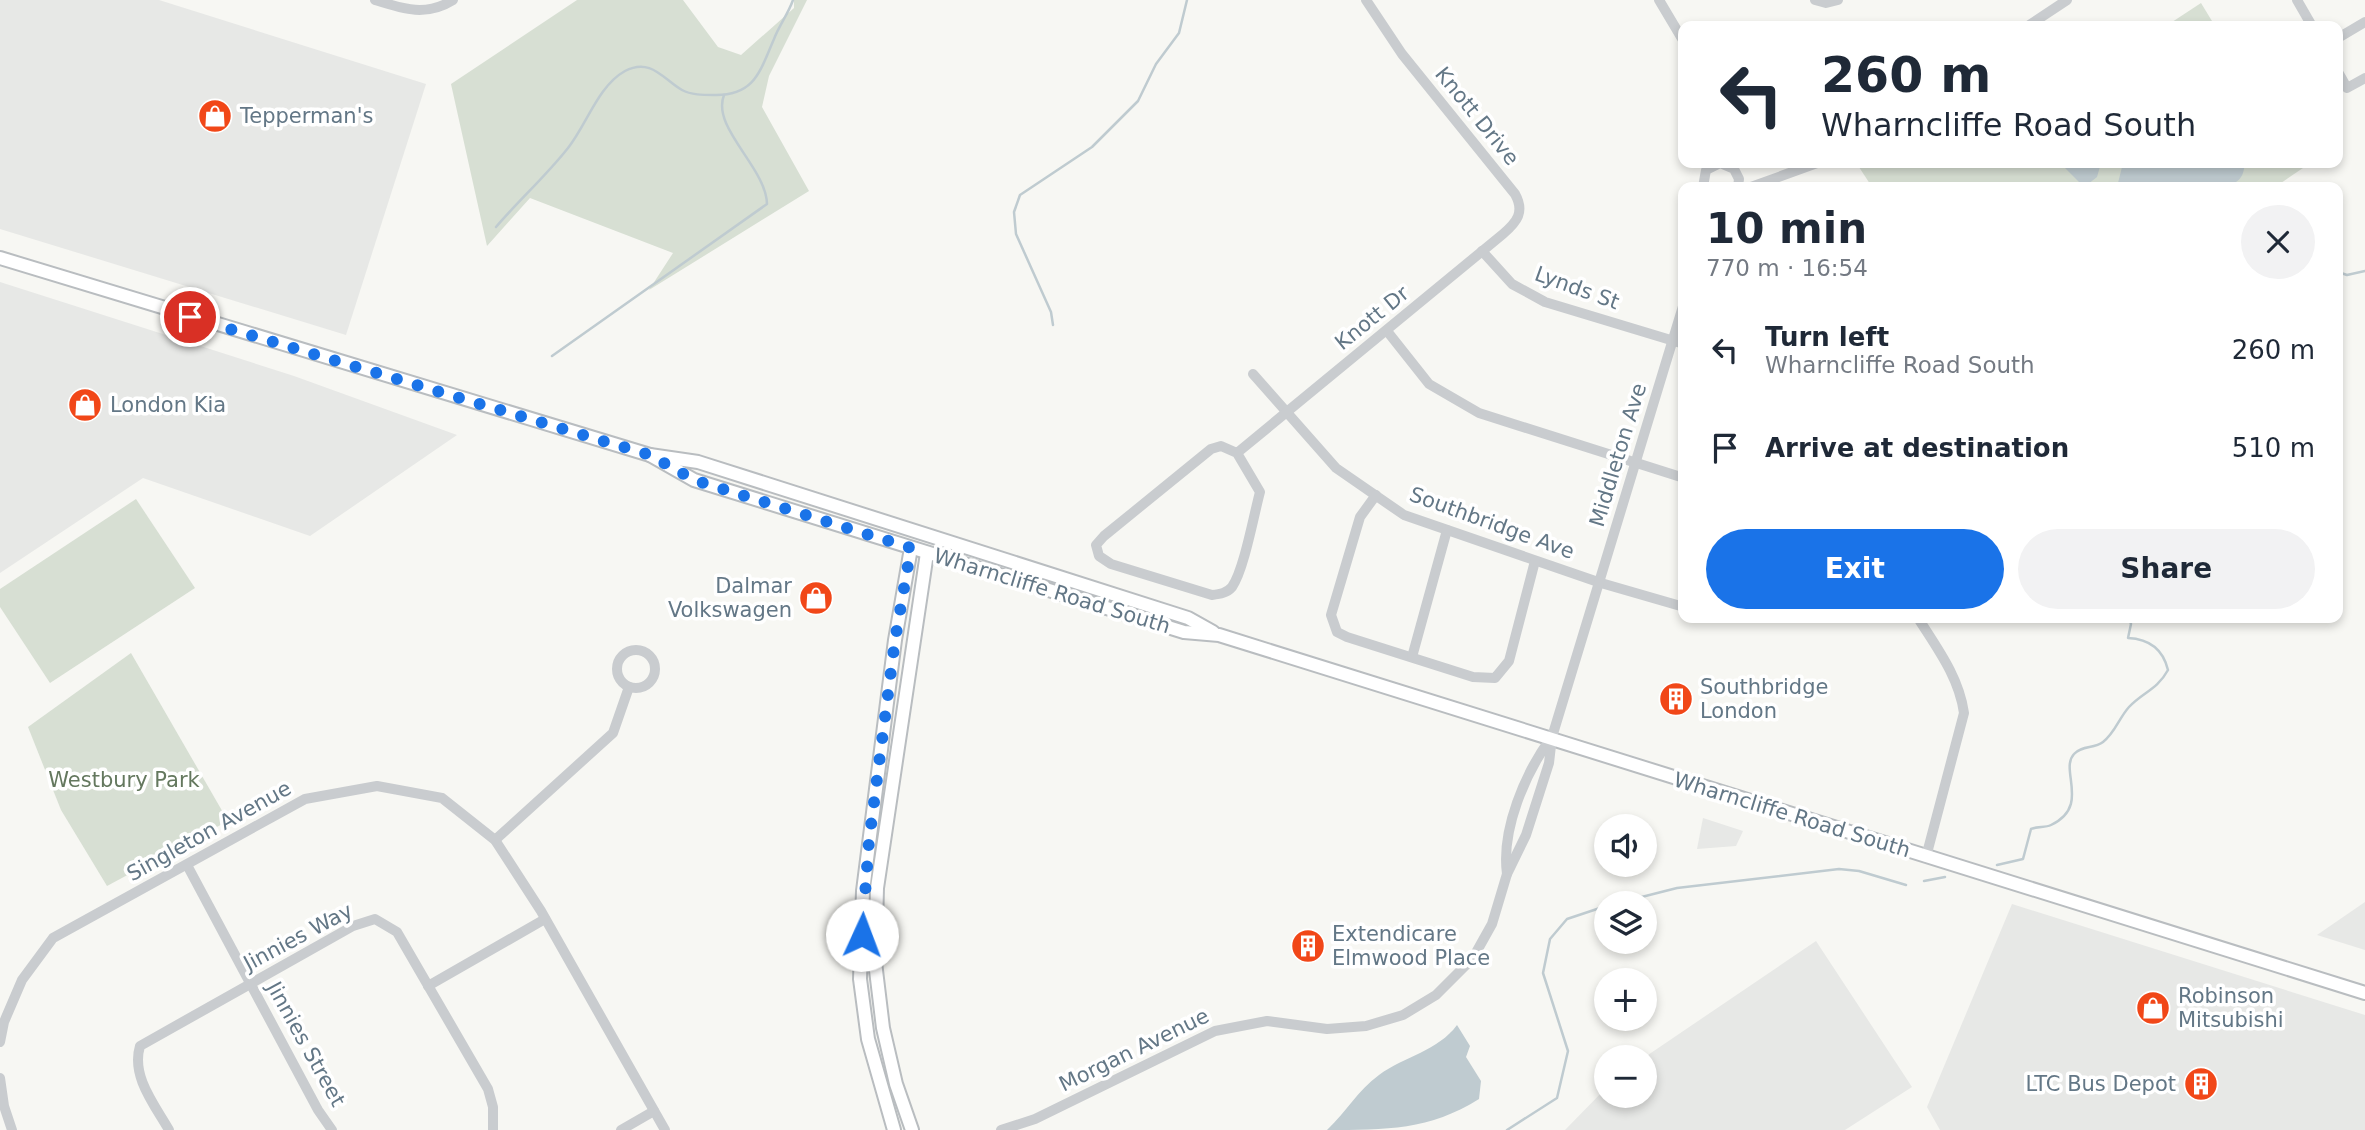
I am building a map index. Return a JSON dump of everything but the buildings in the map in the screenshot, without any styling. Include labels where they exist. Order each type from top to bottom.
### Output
[{"type":"main road","name":"Wharncliffe Road South","points":[[0,258],[650,455],[698,462],[1188,618],[1219,635],[2365,993]]},
{"type":"main road","name":"Wharncliffe Road South","points":[[650,455],[694,480],[1184,632],[1219,635]]},
{"type":"main road","points":[[894,1130],[868,1039],[860,979],[863,891],[895,640],[911,548]]},
{"type":"main road","points":[[912,1130],[896,1084],[883,1028],[875,962],[877,888],[927,553]]},
{"type":"street","points":[[375,0],[411,11],[439,9],[453,0]]},
{"type":"street","name":"Knott Drive","points":[[1366,0],[1402,54],[1520,203],[1517,222],[1482,251]]},
{"type":"street","points":[[1659,0],[1678,32]]},
{"type":"street","points":[[1815,0],[1826,3],[1838,0]]},
{"type":"street","points":[[2036,21],[2067,0]]},
{"type":"street","points":[[2300,1],[2310,21]]},
{"type":"street","points":[[2343,35],[2365,22]]},
{"type":"street","points":[[2343,81],[2347,88],[2365,78]]},
{"type":"street","points":[[1732,168],[1748,182]]},
{"type":"street","points":[[1765,182],[1803,168]]},
{"type":"street","points":[[1737,174],[1738,182]]},
{"type":"street","name":"Knott Dr","points":[[1237,453],[1482,251]]},
{"type":"street","name":"Lynds St","points":[[1482,251],[1512,284],[1545,302],[1678,342]]},
{"type":"street","name":"Middleton Ave","points":[[1552,737],[1601,583],[1634,463],[1678,322]]},
{"type":"street","points":[[1387,331],[1429,384],[1479,413],[1678,476]]},
{"type":"street","name":"Southbridge Ave","points":[[1253,374],[1336,468],[1404,515],[1601,583],[1678,605]]},
{"type":"street","points":[[1221,446],[1237,453],[1260,492],[1239,570],[1232,586],[1225,593],[1212,595],[1111,564],[1099,556],[1096,545],[1104,536],[1211,449],[1221,446]]},
{"type":"street","points":[[1376,495],[1360,517],[1331,615],[1336,632],[1347,637],[1485,679],[1502,673],[1509,661],[1535,561]]},
{"type":"street","points":[[1412,657],[1447,530]]},
{"type":"street","points":[[1921,623],[1952,673],[1961,692],[1964,713],[1926,857]]},
{"type":"street","points":[[495,840],[613,733],[629,687]]},
{"type":"street","name":"Morgan Avenue","points":[[1507,874],[1505,858],[1517,810],[1535,760],[1552,737]]},
{"type":"street","name":"Morgan Avenue","points":[[1001,1130],[1035,1119],[1195,1038],[1225,1027],[1278,1021],[1327,1029],[1353,1028],[1378,1023],[1415,1009],[1447,987],[1473,958],[1492,925],[1507,874],[1526,835],[1549,763],[1552,737]]},
{"type":"street","name":"Singleton Avenue","points":[[0,1042],[4,1022],[22,980],[53,938],[304,799],[377,786],[442,798],[495,840],[545,919],[665,1130]]},
{"type":"street","name":"Jinnies Street","points":[[187,865],[332,1130]]},
{"type":"street","name":"Jinnies Way","points":[[169,1130],[140,1079],[136,1061],[140,1046],[353,926],[375,919],[397,932],[488,1089],[493,1107],[493,1130]]},
{"type":"street","points":[[428,986],[545,919]]},
{"type":"street","points":[[0,1077],[4,1106],[12,1130]]},
{"type":"street","points":[[621,1130],[654,1111]]},
{"type":"street","name":"Morgan Avenue","points":[[1023,1130],[1035,1119]]},
{"type":"shaded area","points":[[0,0],[159,0],[426,84],[346,335],[0,229]]},
{"type":"shaded area","points":[[2065,168],[2100,168],[2097,177],[2091,182],[2079,182]]},
{"type":"shaded area","points":[[2122,168],[2244,168],[2236,182],[2118,182]]},
{"type":"shaded area","points":[[0,282],[294,376],[457,435],[310,536],[143,478],[0,573]]},
{"type":"shaded area","points":[[1703,818],[1743,831],[1736,846],[1697,849]]},
{"type":"shaded area","points":[[2365,902],[2365,950],[2317,935]]},
{"type":"shaded area","points":[[2012,904],[2365,1015],[2365,1130],[1940,1130],[1927,1107]]},
{"type":"shaded area","points":[[1816,941],[1912,1087],[1845,1130],[1565,1130],[1594,1100],[1594,1108],[1657,1108],[1657,1049]]},
{"type":"shaded area","points":[[1457,1025],[1470,1046],[1466,1057],[1481,1081],[1479,1099],[1443,1117],[1407,1126],[1327,1130],[1372,1081],[1389,1068],[1431,1047]]},
{"type":"green space","points":[[577,0],[683,0],[718,47],[741,55],[794,8],[794,0],[807,0],[769,76],[762,107],[809,191],[649,290],[673,253],[530,198],[487,246],[451,84]]},
{"type":"green space","points":[[2201,3],[2212,21],[2174,21]]},
{"type":"green space","points":[[1860,168],[2303,168],[2282,182],[1869,182]]},
{"type":"green space","points":[[136,499],[195,588],[50,683],[0,607],[0,589]]},
{"type":"green space","name":"Westbury Park","points":[[131,653],[228,821],[107,886],[61,810],[28,727]]},
{"type":"waterway","points":[[496,227],[568,148],[607,86],[625,71],[634,67],[650,68],[689,93],[714,95],[739,91],[760,71],[793,0]]},
{"type":"waterway","points":[[1053,325],[1051,312],[1016,234],[1014,212],[1020,195],[1092,147],[1138,101],[1156,64],[1179,33],[1187,0]]},
{"type":"waterway","points":[[552,356],[767,204],[758,176],[725,121],[722,108],[724,95]]},
{"type":"waterway","points":[[2343,274],[2365,271]]},
{"type":"waterway","points":[[1997,865],[2023,859],[2031,829],[2049,826],[2063,817],[2072,798],[2070,761],[2074,754],[2107,738],[2129,707],[2155,687],[2168,670],[2163,656],[2154,646],[2142,640],[2128,638],[2131,623]]},
{"type":"waterway","points":[[1657,893],[1677,888],[1839,869],[1859,871],[1906,885]]},
{"type":"waterway","points":[[1924,881],[1945,877]]},
{"type":"waterway","points":[[1507,1130],[1557,1098],[1568,1051],[1543,973],[1550,939],[1567,919],[1594,910]]},
{"type":"place","name":"Tepperman's","points":[[215,116]]},
{"type":"place","name":"London Kia","points":[[85,405]]},
{"type":"place","name":"Dalmar Volkswagen","points":[[816,598]]},
{"type":"place","name":"Southbridge London","points":[[1676,699]]},
{"type":"place","name":"Extendicare Elmwood Place","points":[[1308,946]]},
{"type":"place","name":"Robinson Mitsubishi","points":[[2153,1008]]},
{"type":"place","name":"LTC Bus Depot","points":[[2201,1084]]},
{"type":"route","points":[[190,317],[650,455],[694,480],[911,548],[895,640],[869,841],[863,891],[862,935]]}]
